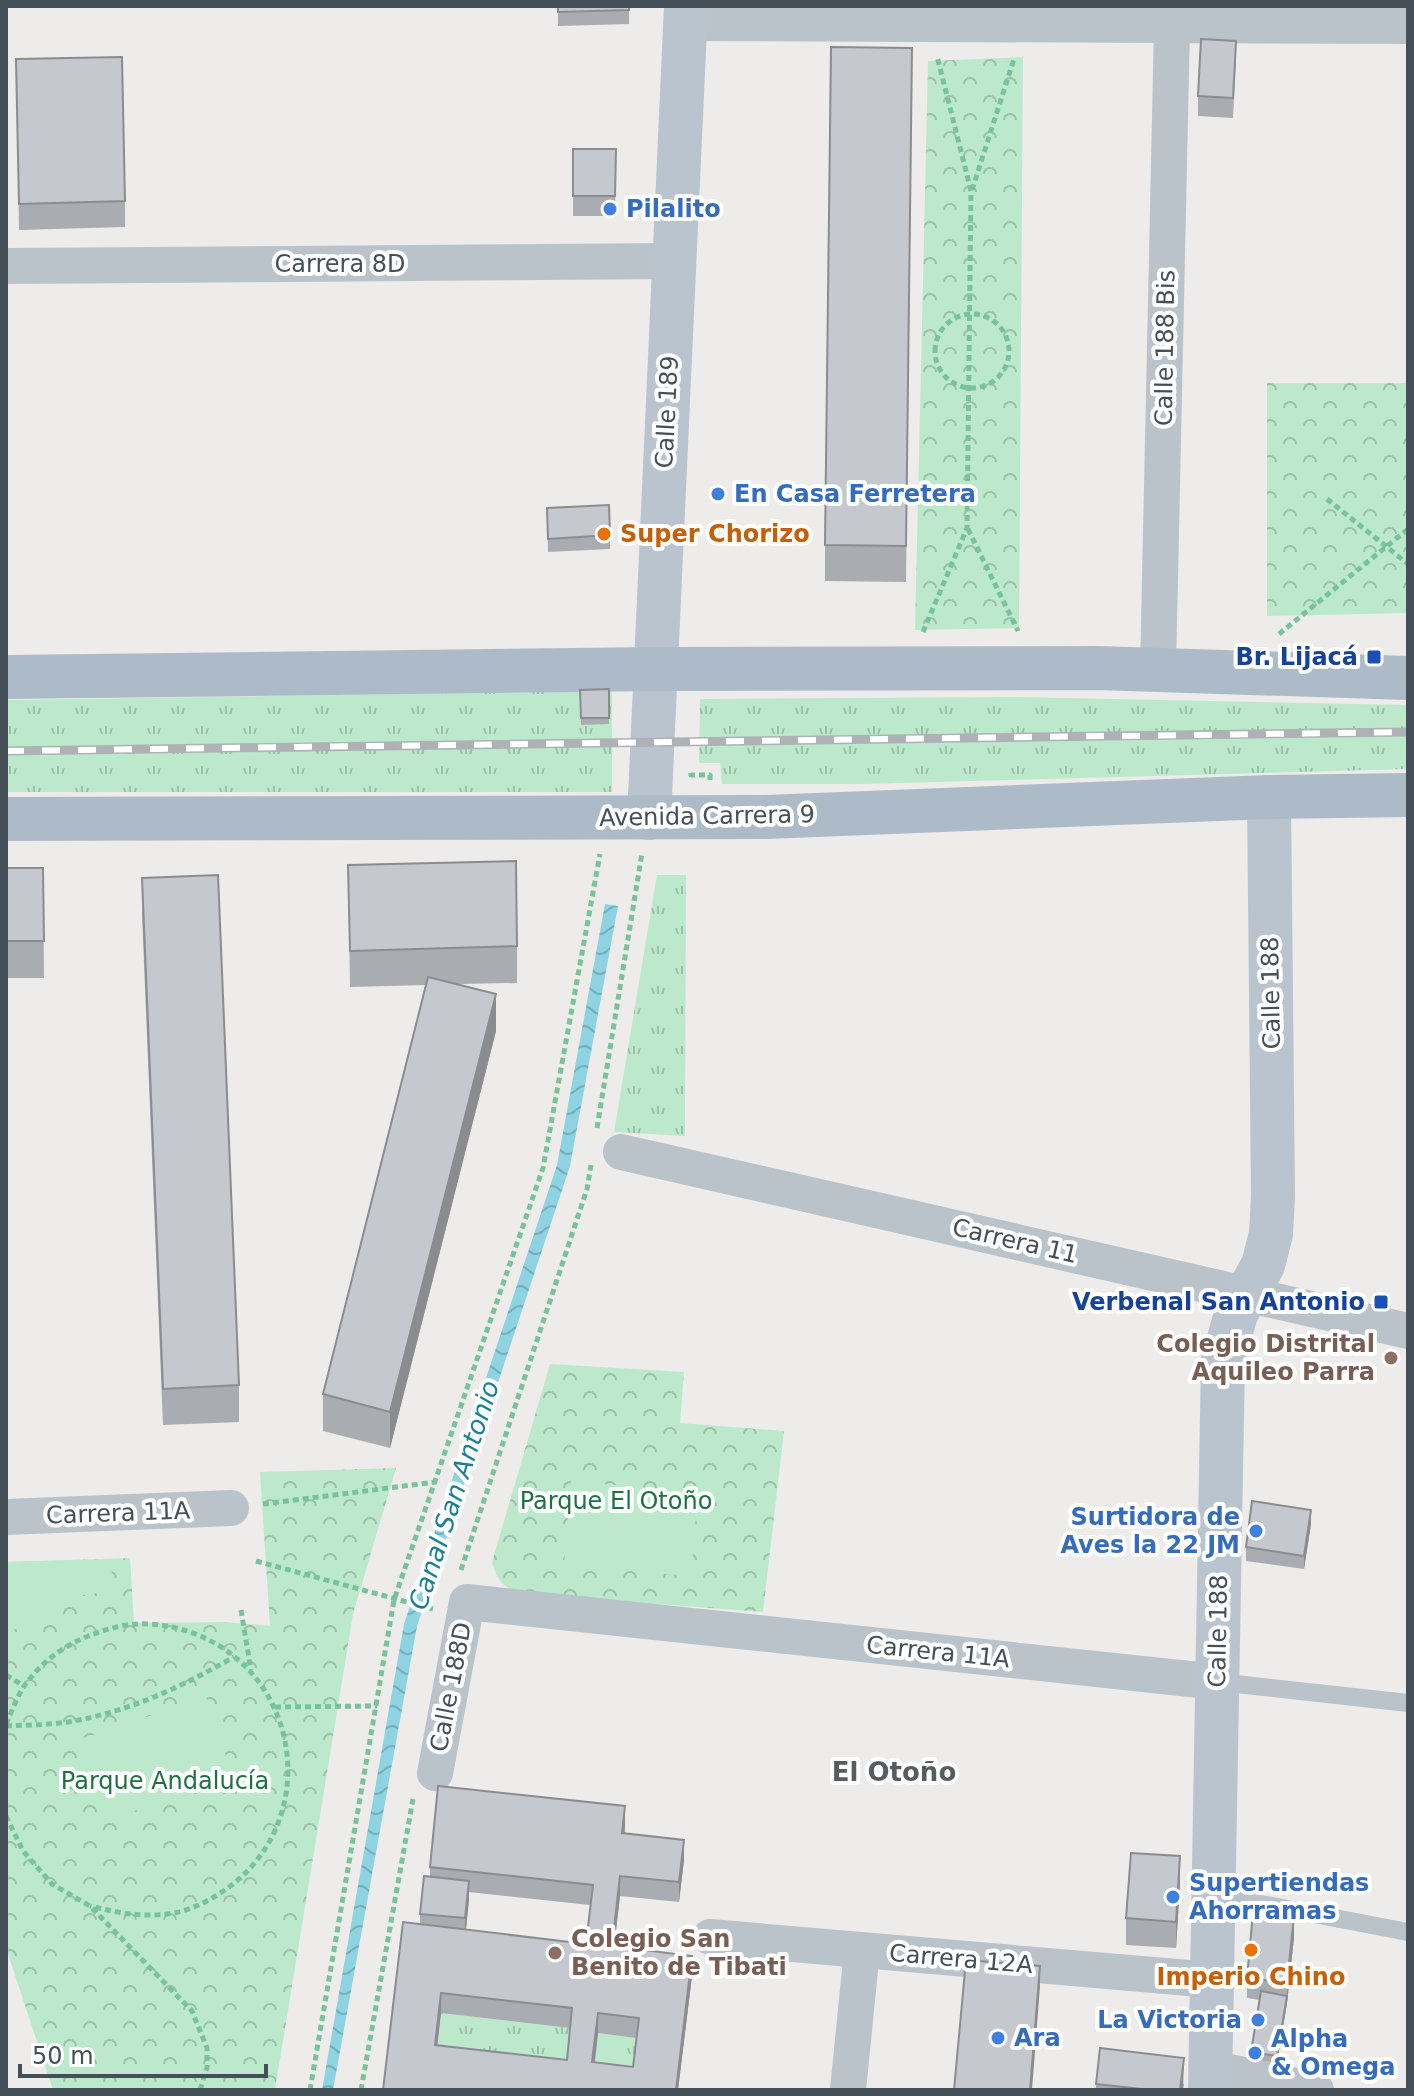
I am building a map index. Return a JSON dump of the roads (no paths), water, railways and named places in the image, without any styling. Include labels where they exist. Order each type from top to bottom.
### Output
[{"type":"main road","points":[[6,677],[656,669],[1097,668],[1408,678]]},
{"type":"main road","name":"Avenida Carrera 9","points":[[6,819],[646,835],[766,817],[1269,797],[1408,795]]},
{"type":"street","points":[[685,15],[929,24],[1191,19],[1408,26]]},
{"type":"street","name":"Calle 189","points":[[646,835],[685,15]]},
{"type":"street","name":"Calle 188 Bis","points":[[1158,670],[1191,19]]},
{"type":"street","name":"Carrera 8D","points":[[6,266],[674,261]]},
{"type":"street","name":"Calle 188","points":[[1211,2079],[1223,1360],[1236,1314],[1263,1265],[1271,1234],[1273,1196],[1269,797]]},
{"type":"street","name":"Carrera 11","points":[[603,1147],[1408,1331]]},
{"type":"street","name":"Carrera 11A","points":[[6,1517],[231,1508]]},
{"type":"street","name":"Carrera 11A","points":[[457,1599],[1218,1682]]},
{"type":"street","name":"Calle 188D","points":[[424,1785],[457,1599]]},
{"type":"street","name":"Carrera 12A","points":[[710,1937],[1212,1980]]},
{"type":"street","points":[[848,2090],[862,1950]]},
{"type":"street","points":[[1211,2079],[1316,2090]]},
{"type":"lane","name":"Carrera 11A","points":[[1218,1682],[1408,1703]]},
{"type":"lane","points":[[1214,1895],[1408,1932]]},
{"type":"water","name":"Canal San Antonio","points":[[605,904],[618,906],[570,1166],[417,1626],[333,2090],[322,2090],[404,1624],[557,1165]]},
{"type":"railway","points":[[6,751],[1408,732]]},
{"type":"place","name":"Pilalito","points":[[610,209]]},
{"type":"place","name":"En Casa Ferretera","points":[[718,494]]},
{"type":"place","name":"Super Chorizo","points":[[604,534]]},
{"type":"place","name":"Br. Lijacá","points":[[1374,657]]},
{"type":"place","name":"Verbenal San Antonio","points":[[1381,1302]]},
{"type":"place","name":"Colegio Distrital Aquileo Parra","points":[[1391,1358]]},
{"type":"place","name":"Surtidora de Aves la 22 JM","points":[[1256,1531]]},
{"type":"place","name":"Supertiendas Ahorramas","points":[[1173,1897]]},
{"type":"place","name":"Imperio Chino","points":[[1251,1950]]},
{"type":"place","name":"Colegio San Benito de Tibati","points":[[555,1953]]},
{"type":"place","name":"La Victoria","points":[[1258,2020]]},
{"type":"place","name":"Ara","points":[[998,2038]]},
{"type":"place","name":"Alpha & Omega","points":[[1255,2053]]},
{"type":"district","name":"El Otoño","points":[[894,1772]]},
{"type":"park label","name":"Parque El Otoño","points":[[616,1501]]},
{"type":"park label","name":"Parque Andalucía","points":[[165,1781]]}]
